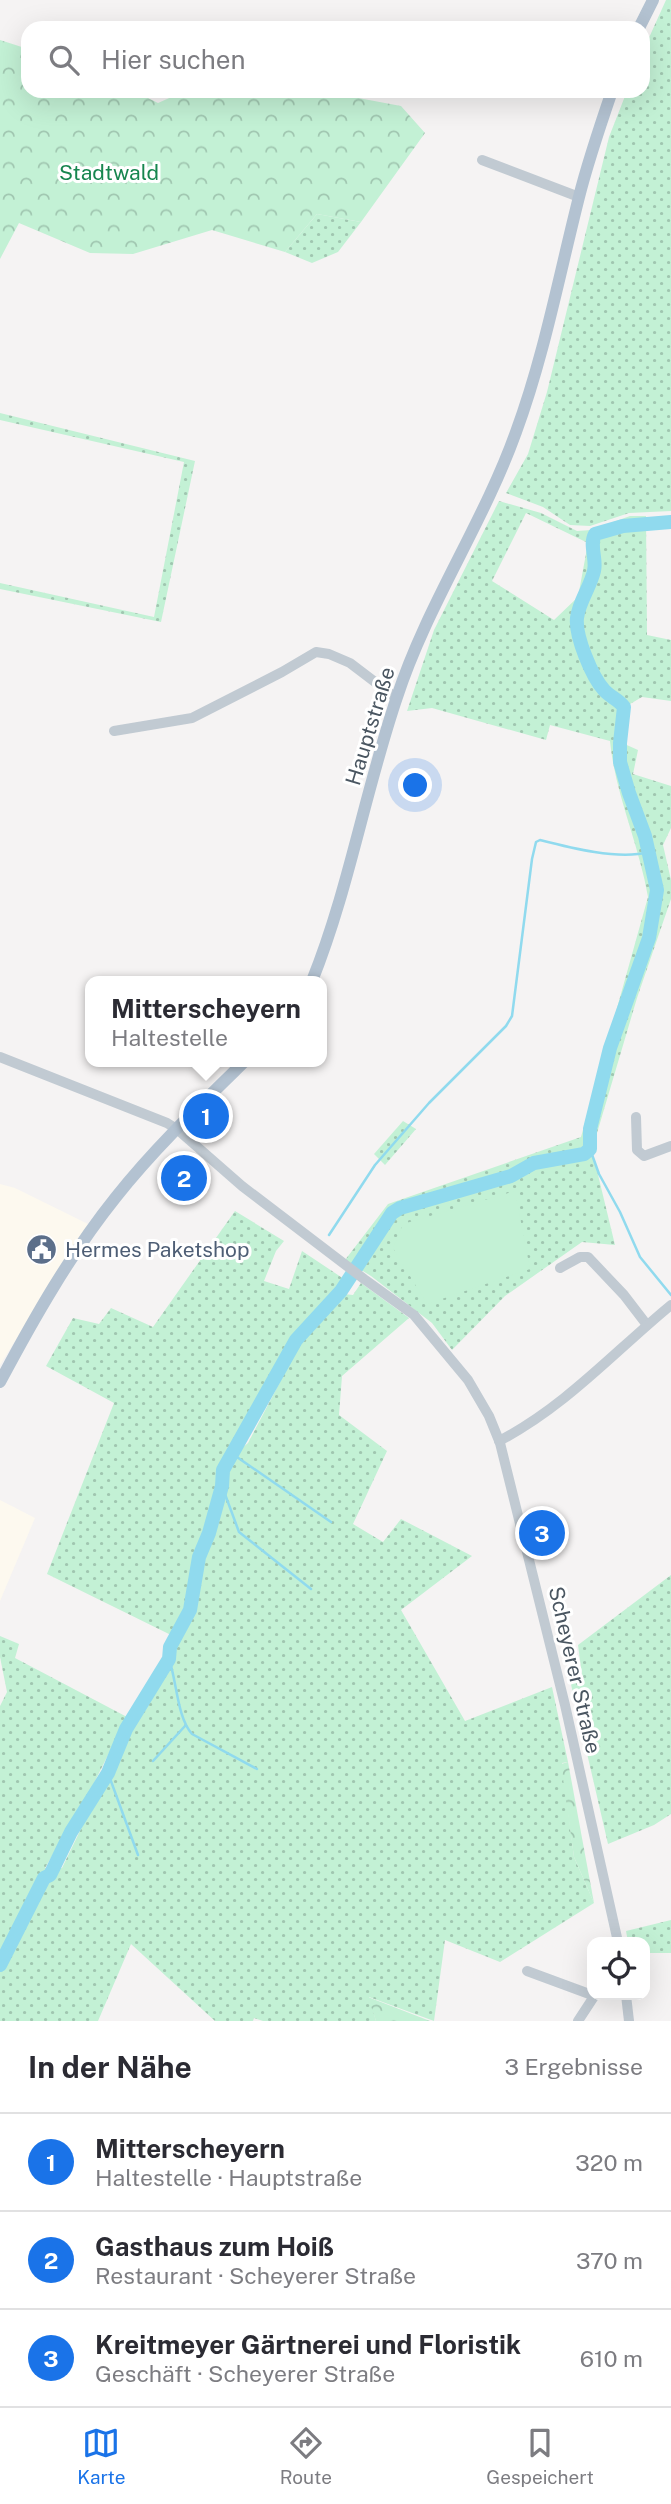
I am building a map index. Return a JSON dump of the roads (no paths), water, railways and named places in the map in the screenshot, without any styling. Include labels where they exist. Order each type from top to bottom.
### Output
[{"type":"main road","points":[[642,21],[653,0]]},
{"type":"main road","name":"Hauptstraße","points":[[314,976],[330,937],[396,698],[424,626],[492,493],[527,403],[579,197],[610,98]]},
{"type":"main road","points":[[0,1382],[4,1366],[115,1198],[239,1067]]},
{"type":"street","points":[[482,160],[579,197]]},
{"type":"street","points":[[114,731],[192,718],[316,652],[350,663],[396,698]]},
{"type":"street","name":"Scheyerer Straße","points":[[0,1057],[178,1129],[242,1185],[414,1315],[468,1380],[489,1416],[499,1441],[559,1681],[617,1937]]},
{"type":"street","points":[[636,1117],[638,1150],[644,1156],[671,1146]]},
{"type":"street","points":[[560,1268],[580,1257],[588,1257],[647,1325]]},
{"type":"street","points":[[499,1441],[534,1422],[581,1385],[671,1305]]},
{"type":"street","points":[[527,1971],[587,1992]]},
{"type":"street","points":[[578,2021],[591,2000]]},
{"type":"street","points":[[627,2000],[629,2021]]},
{"type":"waterway","points":[[0,1965],[44,1878],[50,1875],[71,1832],[108,1773],[126,1729],[169,1659],[170,1647],[190,1610],[199,1557],[209,1533],[222,1486],[223,1470],[296,1340],[341,1291],[392,1213],[400,1208],[511,1176],[534,1163],[584,1154],[590,1149],[590,1129],[610,1048],[649,938],[657,890],[645,836],[620,762],[624,707],[604,690],[594,676],[585,656],[577,618],[594,571],[595,534],[623,526],[671,522]]},
{"type":"waterway","points":[[329,1235],[375,1165],[429,1103],[506,1026],[512,1016],[536,842],[540,840],[609,854],[649,852]]},
{"type":"waterway","points":[[590,1149],[599,1174],[640,1257],[671,1295]]},
{"type":"waterway","points":[[234,1455],[331,1522]]},
{"type":"waterway","points":[[222,1486],[239,1532],[311,1589]]},
{"type":"waterway","points":[[169,1659],[180,1709],[192,1734],[257,1769]]},
{"type":"waterway","points":[[153,1761],[185,1726]]},
{"type":"waterway","points":[[108,1773],[138,1855]]},
{"type":"place","name":"Mitterscheyern","points":[[206,1116]]},
{"type":"place","name":"Gasthaus zum Hoiß","points":[[184,1178]]},
{"type":"place","name":"Hermes Paketshop","points":[[42,1249]]},
{"type":"place","name":"Kreitmeyer Gärtnerei und Floristik","points":[[542,1533]]},
{"type":"park label","name":"Stadtwald","points":[[109,172]]}]
